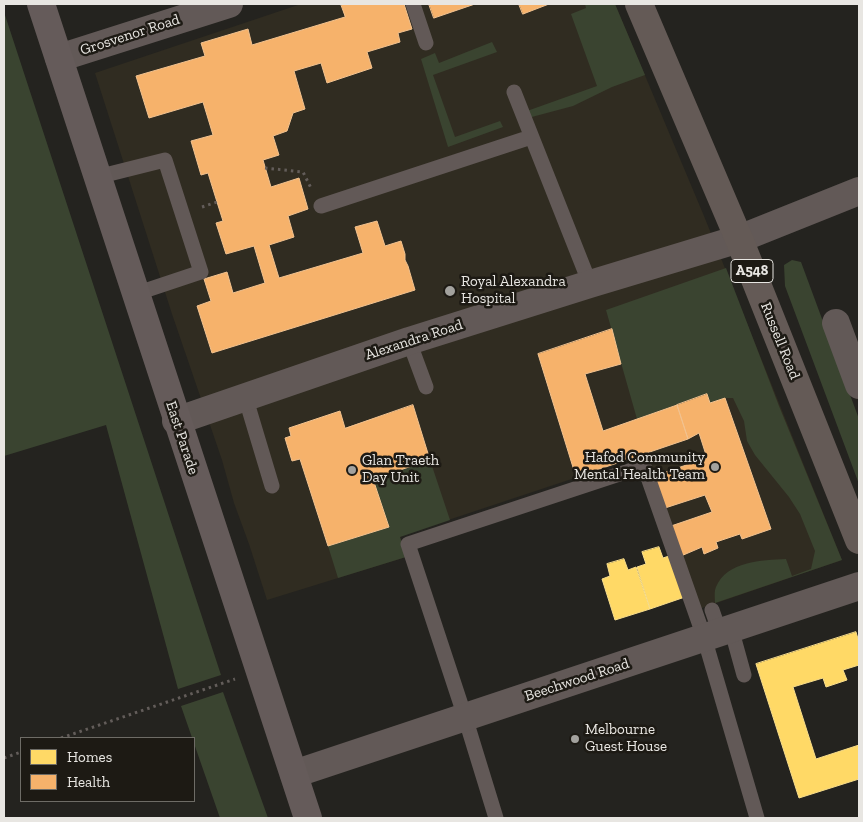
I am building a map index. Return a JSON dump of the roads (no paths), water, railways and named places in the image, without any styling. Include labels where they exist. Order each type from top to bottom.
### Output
[{"type":"main road","name":"East Parade","points":[[41,4],[176,421],[308,818]]},
{"type":"main road","name":"Russell Road","points":[[639,4],[739,239],[859,540]]},
{"type":"street","name":"Grosvenor Road","points":[[59,58],[229,4]]},
{"type":"street","name":"Alexandra Road","points":[[176,421],[409,341],[739,239],[859,191]]},
{"type":"street","points":[[836,324],[856,368]]},
{"type":"street","name":"Beechwood Road","points":[[294,774],[465,717],[717,627],[859,586]]},
{"type":"lane","points":[[413,4],[426,43]]},
{"type":"lane","points":[[514,92],[590,284]]},
{"type":"lane","points":[[321,206],[531,137]]},
{"type":"lane","points":[[97,177],[165,160],[200,272],[135,294]]},
{"type":"lane","points":[[409,341],[426,387]]},
{"type":"lane","points":[[245,396],[272,486]]},
{"type":"lane","points":[[496,818],[408,544],[644,466],[717,627],[744,675]]},
{"type":"lane","points":[[717,627],[757,818]]},
{"type":"place","name":"Royal Alexandra Hospital","points":[[450,291]]},
{"type":"place","name":"Hafod Community Mental Health Team","points":[[715,467]]},
{"type":"place","name":"Glan Traeth Day Unit","points":[[352,470]]},
{"type":"place","name":"Melbourne Guest House","points":[[575,739]]}]
